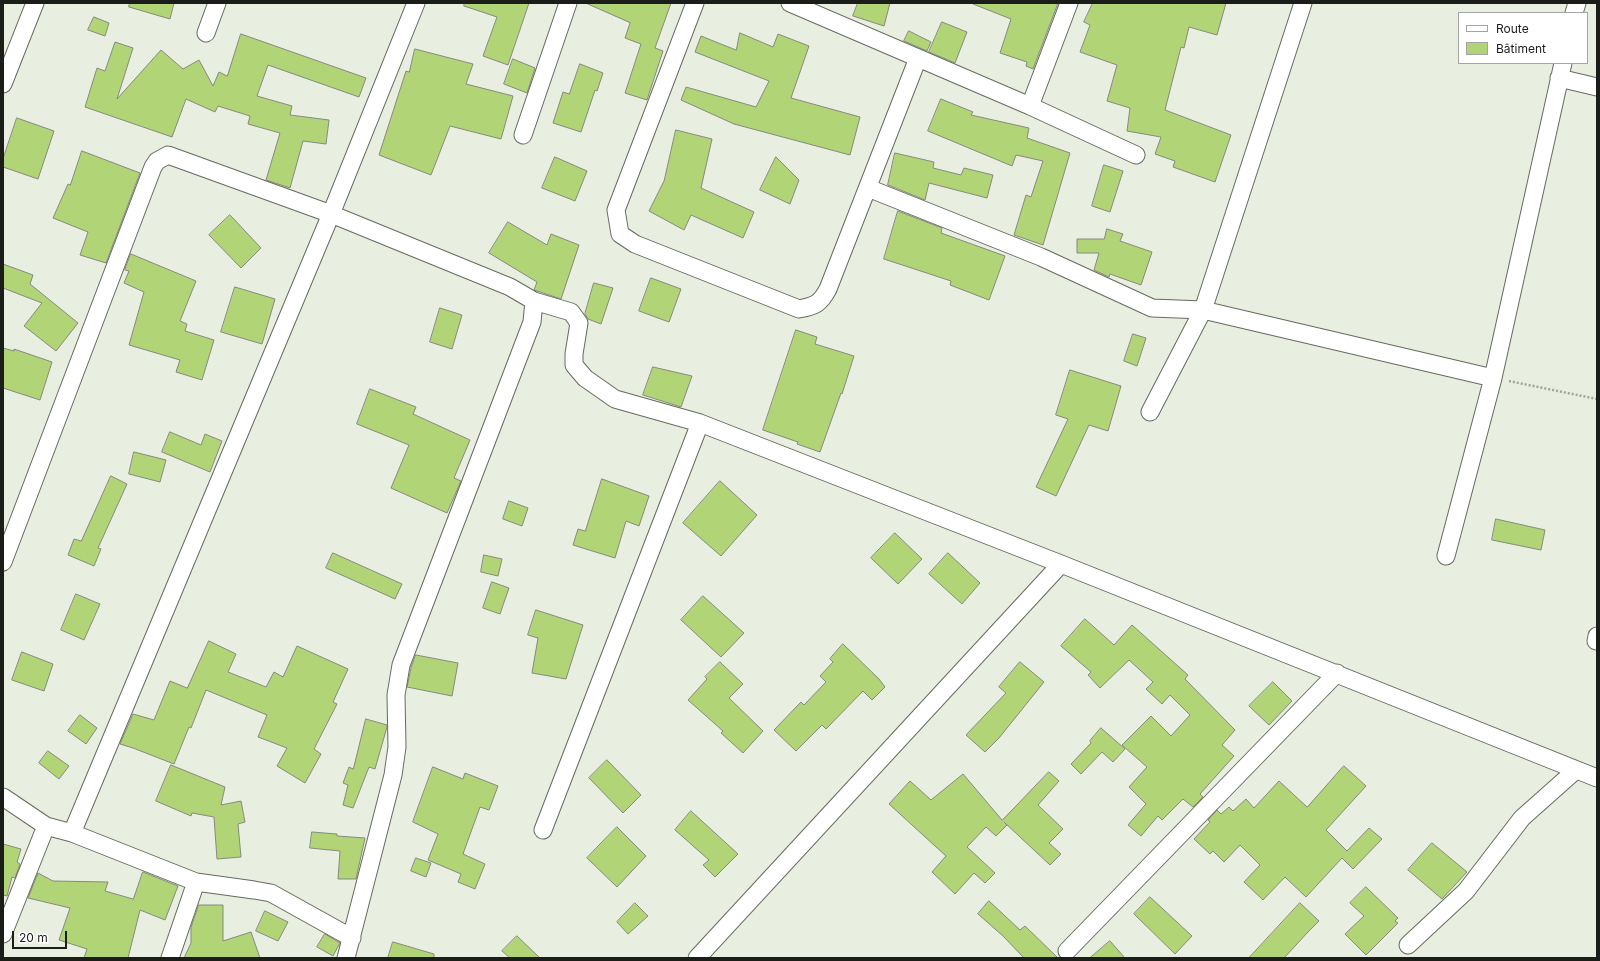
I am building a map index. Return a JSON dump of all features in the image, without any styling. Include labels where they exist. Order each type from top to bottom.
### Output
[{"type":"street","points":[[3,84],[35,3]]},
{"type":"street","points":[[206,33],[217,3]]},
{"type":"street","points":[[72,833],[331,214],[416,3]]},
{"type":"street","points":[[523,135],[568,3]]},
{"type":"street","points":[[695,3],[616,210],[620,234],[635,244],[798,309],[814,306],[823,299],[828,289],[918,58]]},
{"type":"street","points":[[790,3],[1030,106],[1136,155]]},
{"type":"street","points":[[1030,106],[1069,3]]},
{"type":"street","points":[[1150,412],[1203,310],[1303,3]]},
{"type":"street","points":[[1446,556],[1493,378],[1561,71],[1597,87]]},
{"type":"street","points":[[3,562],[153,167],[157,161],[168,155],[331,214],[510,287],[534,301],[572,312],[579,323],[574,354],[574,365],[585,378],[615,399],[700,423],[1337,673],[1597,778]]},
{"type":"street","points":[[868,188],[1041,257],[1152,308],[1203,310],[1493,378]]},
{"type":"street","points":[[346,958],[393,775],[397,747],[396,695],[401,665],[532,322],[534,301]]},
{"type":"street","points":[[543,830],[700,423]]},
{"type":"street","points":[[697,958],[1061,564]]},
{"type":"street","points":[[1067,951],[1337,673]]},
{"type":"street","points":[[1408,945],[1466,891],[1522,818],[1576,770]]},
{"type":"street","points":[[3,797],[46,826],[72,833],[196,882],[254,890],[271,894],[352,938]]},
{"type":"street","points":[[3,934],[46,826]]},
{"type":"street","points":[[170,958],[196,882]]},
{"type":"path","points":[[1493,378],[1597,399]]},
{"type":"building","points":[[130,3],[174,3],[170,19],[129,7]]},
{"type":"building","points":[[465,3],[529,3],[508,65],[483,56],[497,17],[464,6]]},
{"type":"building","points":[[586,3],[671,3],[655,48],[663,51],[647,100],[625,93],[641,44],[625,38],[630,23]]},
{"type":"building","points":[[858,3],[890,3],[884,26],[853,16]]},
{"type":"building","points":[[973,3],[1058,3],[1033,69],[1026,66],[1027,62],[1000,53],[1011,19]]},
{"type":"building","points":[[1093,3],[1226,3],[1217,35],[1189,27],[1184,48],[1181,47],[1165,110],[1231,135],[1215,182],[1173,167],[1175,161],[1155,154],[1161,137],[1127,131],[1130,108],[1107,101],[1117,65],[1080,52],[1090,25],[1084,22]]},
{"type":"building","points":[[94,17],[109,23],[105,36],[88,30]]},
{"type":"building","points":[[942,22],[967,32],[955,63],[929,52]]},
{"type":"building","points":[[909,31],[931,42],[927,51],[904,41]]},
{"type":"building","points":[[740,33],[773,47],[778,34],[809,46],[791,98],[860,117],[850,155],[734,124],[681,100],[686,87],[756,107],[769,81],[695,52],[701,36],[736,50]]},
{"type":"building","points":[[241,34],[366,78],[359,97],[268,65],[257,96],[292,106],[290,115],[329,120],[326,144],[303,141],[290,188],[266,180],[280,133],[248,124],[250,116],[218,106],[215,112],[186,99],[172,137],[85,107],[97,68],[105,71],[115,42],[133,48],[117,99],[161,50],[183,69],[199,60],[213,86],[219,72],[227,76]]},
{"type":"building","points":[[415,49],[473,64],[466,84],[513,96],[501,139],[450,126],[431,175],[379,155],[406,71],[409,72]]},
{"type":"building","points":[[513,59],[535,68],[527,93],[504,84]]},
{"type":"building","points":[[580,64],[603,73],[597,91],[595,90],[581,132],[553,123],[563,92],[569,94]]},
{"type":"building","points":[[941,99],[973,112],[971,115],[1029,128],[1027,138],[1070,153],[1043,245],[1014,235],[1026,195],[1031,197],[1043,161],[1016,155],[1012,166],[928,131]]},
{"type":"building","points":[[17,118],[54,131],[38,179],[3,167],[3,159]]},
{"type":"building","points":[[676,130],[712,139],[701,188],[754,212],[743,238],[691,215],[684,230],[649,211],[664,181]]},
{"type":"building","points":[[82,151],[140,173],[106,263],[80,255],[88,232],[53,218],[68,184],[70,185]]},
{"type":"building","points":[[895,153],[934,162],[933,168],[961,175],[964,168],[993,175],[987,198],[929,183],[925,200],[888,185]]},
{"type":"building","points":[[555,157],[587,171],[575,201],[542,188]]},
{"type":"building","points":[[776,157],[799,180],[790,204],[760,190]]},
{"type":"building","points":[[1104,165],[1123,171],[1110,212],[1092,206]]},
{"type":"building","points":[[898,211],[942,228],[941,233],[1005,256],[989,300],[950,285],[951,281],[884,259]]},
{"type":"building","points":[[230,215],[261,248],[241,268],[209,235]]},
{"type":"building","points":[[508,222],[547,245],[551,234],[579,245],[561,299],[534,290],[537,282],[489,253]]},
{"type":"building","points":[[1107,229],[1123,234],[1120,241],[1152,252],[1141,285],[1110,274],[1109,277],[1094,270],[1099,253],[1077,253],[1077,239],[1104,239]]},
{"type":"building","points":[[131,254],[196,281],[180,321],[187,324],[185,331],[214,340],[202,380],[176,372],[180,360],[129,345],[144,292],[124,283],[129,271],[125,270]]},
{"type":"building","points":[[3,264],[33,275],[30,284],[78,323],[56,351],[24,326],[42,303],[3,288]]},
{"type":"building","points":[[651,278],[681,289],[669,322],[639,311]]},
{"type":"building","points":[[594,283],[613,288],[601,324],[588,319],[585,314]]},
{"type":"building","points":[[235,287],[275,299],[262,344],[221,332]]},
{"type":"building","points":[[440,308],[462,315],[452,349],[430,342]]},
{"type":"building","points":[[796,330],[817,337],[815,344],[854,356],[842,394],[841,393],[820,452],[797,444],[798,442],[763,430]]},
{"type":"building","points":[[1133,334],[1146,338],[1137,366],[1124,361]]},
{"type":"building","points":[[3,348],[14,351],[14,349],[52,362],[40,400],[3,388]]},
{"type":"building","points":[[653,367],[692,376],[681,407],[643,395]]},
{"type":"building","points":[[1070,370],[1121,386],[1108,431],[1089,425],[1056,496],[1036,487],[1068,419],[1056,415]]},
{"type":"building","points":[[370,389],[416,407],[413,414],[470,440],[454,478],[461,481],[447,513],[391,488],[409,445],[357,424]]},
{"type":"building","points":[[170,432],[201,445],[205,434],[222,441],[210,472],[162,452]]},
{"type":"building","points":[[134,452],[166,460],[160,482],[129,474]]},
{"type":"building","points":[[111,476],[127,484],[98,548],[101,549],[94,566],[68,555],[74,539],[81,541]]},
{"type":"building","points":[[602,479],[649,496],[639,526],[626,521],[615,558],[573,545],[578,529],[585,531]]},
{"type":"building","points":[[720,481],[757,515],[721,556],[683,523]]},
{"type":"building","points":[[509,501],[528,508],[522,526],[503,519]]},
{"type":"building","points":[[1496,519],[1545,530],[1541,550],[1492,540]]},
{"type":"building","points":[[895,533],[922,559],[898,584],[871,558]]},
{"type":"building","points":[[333,553],[402,584],[395,599],[326,568]]},
{"type":"building","points":[[948,553],[980,583],[962,604],[929,574]]},
{"type":"building","points":[[484,555],[502,559],[498,576],[481,572]]},
{"type":"building","points":[[492,582],[509,588],[500,614],[483,608]]},
{"type":"building","points":[[76,594],[100,604],[84,640],[61,630]]},
{"type":"building","points":[[703,596],[744,633],[721,657],[681,620]]},
{"type":"building","points":[[536,610],[583,625],[566,679],[532,673],[538,638],[528,635]]},
{"type":"building","points":[[1085,619],[1114,645],[1132,625],[1188,675],[1185,679],[1235,730],[1222,745],[1234,756],[1200,794],[1203,797],[1193,807],[1183,799],[1162,820],[1158,816],[1141,836],[1128,825],[1146,804],[1129,787],[1147,767],[1122,745],[1151,716],[1171,736],[1190,715],[1170,695],[1162,704],[1146,689],[1153,682],[1129,660],[1100,688],[1088,675],[1091,672],[1061,646]]},
{"type":"building","points":[[209,641],[236,654],[228,672],[266,687],[274,672],[283,677],[297,646],[348,669],[333,702],[337,704],[314,749],[321,754],[305,783],[277,766],[287,748],[258,737],[267,715],[206,690],[191,728],[189,727],[174,764],[120,744],[133,714],[154,720],[170,681],[187,688]]},
{"type":"building","points":[[843,644],[879,679],[885,687],[872,700],[863,691],[826,729],[822,725],[796,751],[774,730],[801,702],[804,705],[826,682],[820,676],[833,662],[830,659]]},
{"type":"building","points":[[22,652],[53,664],[44,691],[12,680]]},
{"type":"building","points":[[416,655],[458,663],[452,696],[407,687],[411,668]]},
{"type":"building","points":[[720,662],[743,684],[729,698],[763,731],[743,753],[721,733],[723,731],[688,700],[707,679],[705,677]]},
{"type":"building","points":[[1020,662],[1044,682],[999,738],[985,752],[966,735],[1006,693],[999,687]]},
{"type":"building","points":[[1273,682],[1292,701],[1269,725],[1249,706]]},
{"type":"building","points":[[80,715],[97,728],[86,744],[68,731]]},
{"type":"building","points":[[366,719],[387,725],[387,727],[375,769],[369,767],[353,808],[343,805],[348,785],[343,783],[349,767],[353,769]]},
{"type":"building","points":[[1101,728],[1125,749],[1113,762],[1102,752],[1081,774],[1071,764],[1091,743],[1090,741]]},
{"type":"building","points":[[48,751],[69,766],[59,779],[39,763]]},
{"type":"building","points":[[607,760],[641,795],[623,813],[589,778]]},
{"type":"building","points":[[171,765],[225,787],[221,805],[241,801],[245,822],[238,824],[241,857],[217,859],[214,817],[192,813],[191,816],[156,801]]},
{"type":"building","points":[[1344,766],[1366,786],[1326,830],[1347,851],[1369,828],[1382,839],[1353,869],[1342,858],[1306,897],[1285,877],[1263,900],[1244,882],[1260,865],[1240,845],[1224,862],[1213,851],[1210,854],[1194,839],[1210,822],[1208,820],[1217,810],[1221,814],[1229,807],[1233,811],[1246,799],[1254,808],[1279,781],[1307,807]]},
{"type":"building","points":[[433,767],[463,779],[465,773],[498,786],[489,810],[480,807],[463,854],[485,864],[475,889],[458,882],[461,874],[428,860],[438,834],[413,822]]},
{"type":"building","points":[[1049,772],[1059,781],[1038,805],[1063,829],[1049,843],[1061,854],[1050,865],[1004,822],[1007,825],[996,836],[986,827],[967,847],[995,873],[985,883],[974,873],[955,894],[932,872],[946,856],[889,804],[910,781],[931,800],[963,774],[1002,820]]},
{"type":"building","points":[[691,811],[738,854],[715,877],[703,865],[709,860],[675,830]]},
{"type":"building","points":[[617,827],[646,856],[617,887],[587,858]]},
{"type":"building","points":[[312,832],[365,838],[356,879],[338,879],[340,851],[310,848]]},
{"type":"building","points":[[1432,843],[1467,872],[1442,899],[1408,870]]},
{"type":"building","points":[[3,844],[21,849],[17,862],[20,864],[15,878],[12,877],[7,896],[3,895]]},
{"type":"building","points":[[416,858],[431,863],[426,877],[411,871]]},
{"type":"building","points":[[143,872],[178,886],[165,920],[140,910],[128,958],[84,958],[87,949],[59,940],[70,908],[28,898],[38,873],[53,881],[108,882],[105,891],[133,899]]},
{"type":"building","points":[[1366,887],[1398,918],[1395,921],[1398,923],[1366,955],[1345,934],[1364,916],[1350,903]]},
{"type":"building","points":[[1150,897],[1192,936],[1175,954],[1134,914]]},
{"type":"building","points":[[989,901],[1020,930],[1025,926],[1058,958],[1024,958],[1003,936],[978,914]]},
{"type":"building","points":[[635,903],[648,916],[628,934],[617,922]]},
{"type":"building","points":[[1300,903],[1319,921],[1284,958],[1249,958]]},
{"type":"building","points":[[199,905],[223,905],[223,941],[251,932],[260,958],[184,958],[191,943],[191,928]]},
{"type":"building","points":[[265,911],[288,922],[278,941],[256,931]]},
{"type":"building","points":[[325,934],[340,943],[333,956],[317,947]]},
{"type":"building","points":[[517,936],[540,958],[510,958],[502,951]]},
{"type":"building","points":[[1110,941],[1125,958],[1090,958]]},
{"type":"building","points":[[393,942],[434,954],[434,958],[388,958]]}]
